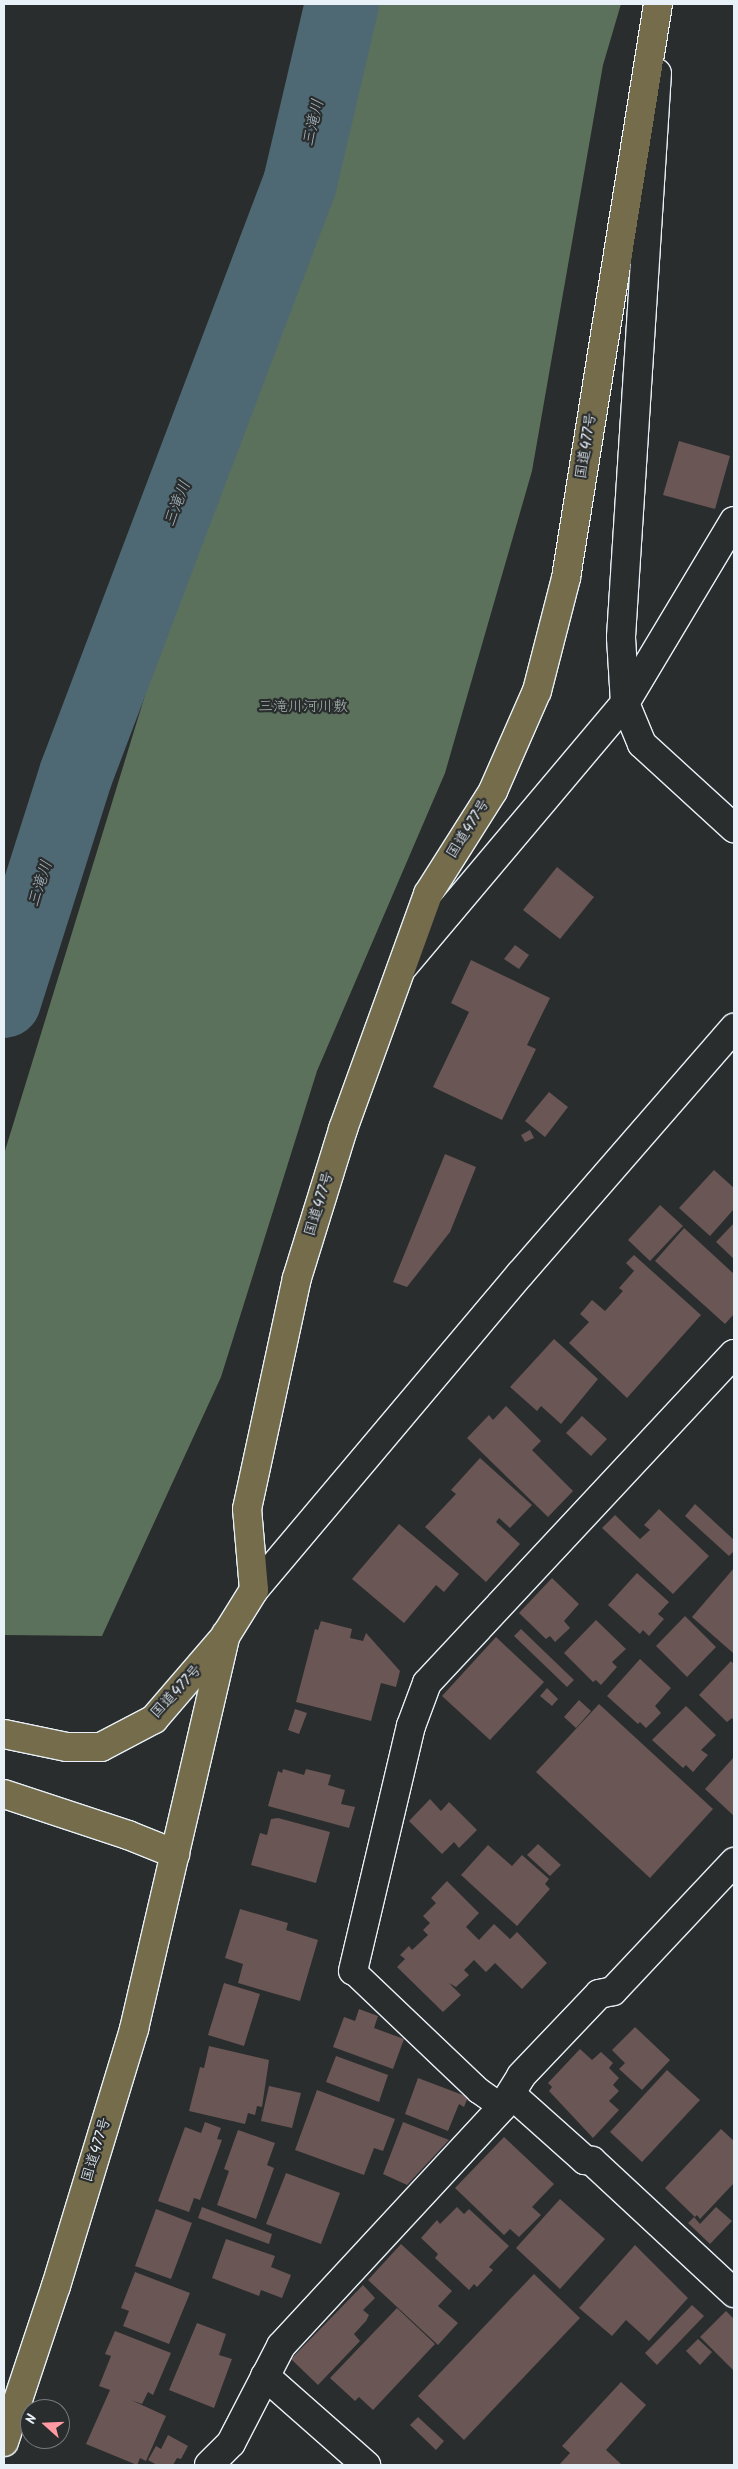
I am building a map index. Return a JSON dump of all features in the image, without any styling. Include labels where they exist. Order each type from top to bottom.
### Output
[{"type":"highway","name":"国道477号","points":[[4,1734],[67,1747],[101,1748],[154,1719],[183,1690],[226,1635],[254,1590],[247,1508],[297,1278],[343,1128],[428,894],[493,791],[537,691],[566,578],[660,4]]},
{"type":"highway","name":"国道477号","points":[[4,2442],[56,2286],[134,2029],[226,1635]]},
{"type":"highway","points":[[4,1794],[128,1835],[175,1854]]},
{"type":"street","points":[[660,4],[621,637],[625,703],[642,744],[734,828]]},
{"type":"street","points":[[400,971],[625,703],[734,521]]},
{"type":"street","points":[[254,1590],[521,1273],[734,1028]]},
{"type":"street","points":[[353,1971],[410,1726],[427,1683],[734,1354]]},
{"type":"street","points":[[210,2465],[231,2442],[281,2346],[507,2101],[521,2076],[599,1994],[613,1991],[734,1862]]},
{"type":"street","points":[[507,2101],[586,2160],[592,2161],[734,2293]]},
{"type":"street","points":[[265,2376],[366,2465]]},
{"type":"lane","points":[[353,1971],[478,2090],[507,2101]]},
{"type":"green space","name":"三滝川河川敷","points":[[376,4],[621,4],[603,65],[532,471],[445,773],[317,1071],[221,1377],[102,1636],[4,1635],[4,1154],[158,653]]},
{"type":"building","points":[[679,441],[730,456],[715,509],[663,495]]},
{"type":"building","points":[[557,867],[594,897],[560,939],[523,910]]},
{"type":"building","points":[[515,945],[529,955],[519,969],[504,959]]},
{"type":"building","points":[[471,960],[550,998],[527,1045],[536,1049],[502,1120],[433,1087],[469,1012],[451,1003]]},
{"type":"building","points":[[549,1092],[568,1107],[545,1137],[525,1121]]},
{"type":"building","points":[[530,1130],[534,1138],[525,1142],[521,1135]]},
{"type":"building","points":[[445,1154],[476,1167],[450,1232],[407,1287],[393,1282]]},
{"type":"building","points":[[714,1170],[734,1188],[734,1209],[710,1236],[679,1208]]},
{"type":"building","points":[[660,1205],[683,1226],[650,1261],[628,1240]]},
{"type":"building","points":[[734,1223],[734,1259],[716,1242]]},
{"type":"building","points":[[684,1228],[734,1274],[734,1314],[725,1324],[655,1261]]},
{"type":"building","points":[[634,1255],[701,1315],[627,1398],[569,1343],[589,1322],[580,1314],[592,1300],[605,1311],[623,1291],[619,1288],[634,1271],[626,1263]]},
{"type":"building","points":[[554,1339],[598,1379],[561,1424],[541,1406],[537,1411],[510,1387]]},
{"type":"building","points":[[506,1406],[541,1441],[532,1450],[573,1491],[548,1517],[467,1438],[489,1415],[493,1420]]},
{"type":"building","points":[[582,1416],[607,1439],[591,1456],[566,1433]]},
{"type":"building","points":[[480,1458],[532,1505],[510,1528],[499,1518],[496,1522],[520,1544],[486,1582],[425,1527],[456,1494],[451,1490]]},
{"type":"building","points":[[695,1504],[734,1540],[734,1551],[729,1556],[685,1516]]},
{"type":"building","points":[[659,1509],[709,1556],[673,1594],[602,1528],[615,1515],[640,1539],[650,1530],[644,1525]]},
{"type":"building","points":[[399,1524],[459,1574],[444,1592],[436,1585],[404,1623],[352,1579]]},
{"type":"building","points":[[734,1568],[734,1651],[733,1653],[692,1617]]},
{"type":"building","points":[[637,1573],[669,1602],[658,1614],[664,1619],[649,1636],[643,1630],[640,1634],[608,1605]]},
{"type":"building","points":[[552,1578],[579,1604],[564,1621],[570,1628],[555,1642],[550,1636],[546,1639],[519,1613]]},
{"type":"building","points":[[685,1616],[716,1647],[687,1677],[656,1646]]},
{"type":"building","points":[[596,1620],[626,1649],[612,1662],[617,1667],[601,1685],[596,1680],[593,1682],[564,1653]]},
{"type":"building","points":[[321,1621],[352,1629],[350,1638],[363,1641],[366,1633],[400,1671],[396,1687],[381,1683],[371,1721],[296,1702],[315,1629],[318,1630]]},
{"type":"building","points":[[521,1629],[574,1680],[567,1687],[514,1636]]},
{"type":"building","points":[[496,1637],[544,1682],[490,1740],[442,1696]]},
{"type":"building","points":[[640,1659],[671,1688],[655,1706],[661,1713],[646,1728],[640,1722],[638,1724],[607,1696]]},
{"type":"building","points":[[731,1661],[734,1664],[734,1721],[732,1718],[727,1722],[699,1695]]},
{"type":"building","points":[[547,1688],[558,1699],[552,1706],[540,1696]]},
{"type":"building","points":[[579,1700],[591,1711],[576,1728],[564,1717]]},
{"type":"building","points":[[599,1704],[713,1809],[650,1878],[536,1772]]},
{"type":"building","points":[[686,1706],[716,1735],[701,1750],[708,1755],[693,1772],[686,1765],[683,1768],[652,1740]]},
{"type":"building","points":[[295,1709],[307,1713],[299,1734],[288,1730]]},
{"type":"building","points":[[734,1757],[734,1816],[705,1789]]},
{"type":"building","points":[[283,1769],[304,1775],[306,1769],[331,1775],[328,1785],[345,1790],[341,1804],[355,1807],[349,1828],[268,1806],[278,1771],[282,1773]]},
{"type":"building","points":[[430,1799],[441,1811],[449,1802],[477,1830],[459,1848],[454,1842],[442,1854],[409,1821]]},
{"type":"building","points":[[278,1818],[330,1832],[316,1883],[251,1865],[260,1833],[267,1835],[271,1819]]},
{"type":"building","points":[[538,1844],[561,1865],[550,1876],[527,1855]]},
{"type":"building","points":[[488,1845],[512,1866],[522,1855],[549,1879],[545,1884],[550,1889],[517,1926],[461,1875]]},
{"type":"building","points":[[447,1881],[479,1913],[466,1927],[479,1940],[494,1924],[510,1939],[517,1932],[547,1963],[522,1989],[495,1963],[486,1972],[474,1960],[464,1970],[469,1975],[456,1987],[449,1983],[461,1995],[443,2012],[397,1967],[405,1959],[400,1955],[409,1946],[412,1950],[428,1935],[423,1930],[430,1923],[423,1916],[436,1903],[431,1898]]},
{"type":"building","points":[[240,1909],[288,1923],[286,1930],[318,1940],[300,2001],[238,1983],[243,1964],[225,1958]]},
{"type":"building","points":[[224,1983],[260,1994],[244,2046],[208,2035]]},
{"type":"building","points":[[359,2009],[378,2016],[374,2028],[404,2039],[393,2069],[333,2047],[344,2017],[355,2021]]},
{"type":"building","points":[[635,2027],[670,2060],[642,2090],[619,2069],[625,2063],[612,2050]]},
{"type":"building","points":[[209,2046],[269,2060],[262,2107],[257,2106],[255,2115],[248,2113],[245,2124],[189,2111],[200,2067],[204,2068]]},
{"type":"building","points":[[580,2049],[592,2060],[601,2052],[613,2063],[609,2068],[619,2078],[613,2085],[619,2091],[609,2101],[619,2110],[593,2138],[549,2091],[552,2087],[548,2083]]},
{"type":"building","points":[[336,2056],[388,2075],[379,2102],[326,2082]]},
{"type":"building","points":[[667,2070],[700,2100],[642,2162],[610,2132]]},
{"type":"building","points":[[418,2078],[468,2097],[464,2107],[459,2104],[448,2131],[405,2114]]},
{"type":"building","points":[[269,2086],[301,2093],[292,2128],[261,2121]]},
{"type":"building","points":[[317,2090],[395,2119],[383,2151],[374,2148],[364,2175],[295,2150]]},
{"type":"building","points":[[205,2122],[221,2128],[217,2139],[222,2140],[200,2200],[194,2198],[189,2212],[158,2201],[185,2127],[201,2133]]},
{"type":"building","points":[[403,2122],[449,2140],[407,2185],[383,2174]]},
{"type":"building","points":[[721,2129],[734,2141],[734,2183],[700,2219],[697,2215],[695,2217],[665,2188]]},
{"type":"building","points":[[238,2130],[275,2143],[267,2165],[274,2168],[256,2219],[217,2205],[229,2171],[224,2169]]},
{"type":"building","points":[[504,2137],[554,2184],[532,2207],[541,2215],[519,2237],[510,2229],[504,2235],[455,2188]]},
{"type":"building","points":[[286,2173],[340,2193],[321,2244],[266,2224]]},
{"type":"building","points":[[560,2199],[605,2239],[560,2289],[516,2248]]},
{"type":"building","points":[[202,2207],[272,2234],[269,2244],[198,2218]]},
{"type":"building","points":[[457,2207],[464,2214],[469,2209],[509,2246],[489,2267],[493,2270],[477,2287],[474,2284],[469,2290],[435,2258],[438,2254],[421,2238],[437,2220],[440,2224]]},
{"type":"building","points":[[716,2207],[732,2221],[710,2244],[688,2223],[694,2217],[700,2224]]},
{"type":"building","points":[[156,2209],[192,2223],[171,2279],[135,2266]]},
{"type":"building","points":[[226,2239],[275,2256],[271,2267],[291,2275],[282,2298],[261,2290],[259,2296],[212,2278]]},
{"type":"building","points":[[401,2244],[452,2291],[438,2306],[458,2323],[438,2345],[368,2280]]},
{"type":"building","points":[[635,2245],[688,2298],[649,2341],[626,2320],[612,2336],[579,2308]]},
{"type":"building","points":[[135,2272],[190,2293],[169,2344],[123,2326],[129,2311],[121,2308]]},
{"type":"building","points":[[534,2274],[580,2318],[464,2440],[418,2396]]},
{"type":"building","points":[[363,2285],[375,2298],[363,2310],[369,2315],[354,2334],[360,2341],[318,2385],[291,2359]]},
{"type":"building","points":[[692,2305],[704,2316],[657,2365],[645,2353]]},
{"type":"building","points":[[397,2308],[435,2344],[373,2410],[359,2397],[355,2401],[330,2378]]},
{"type":"building","points":[[726,2311],[734,2319],[734,2371],[700,2337]]},
{"type":"building","points":[[197,2323],[226,2334],[219,2355],[232,2359],[214,2408],[169,2390]]},
{"type":"building","points":[[115,2331],[171,2353],[153,2395],[148,2392],[142,2404],[131,2400],[166,2416],[146,2461],[140,2458],[137,2465],[86,2444],[110,2390],[99,2386],[111,2356],[105,2354]]},
{"type":"building","points":[[698,2339],[712,2352],[700,2365],[686,2351]]},
{"type":"building","points":[[621,2382],[646,2405],[606,2450],[621,2464],[559,2465],[570,2453],[562,2446]]},
{"type":"building","points":[[418,2417],[444,2441],[436,2450],[410,2425]]},
{"type":"building","points":[[168,2435],[188,2446],[181,2459],[177,2458],[173,2465],[157,2465],[148,2460],[156,2446],[161,2449]]},
{"type":"waterway","name":"三滝川","points":[[4,1001],[76,774],[300,183],[342,4]]}]
